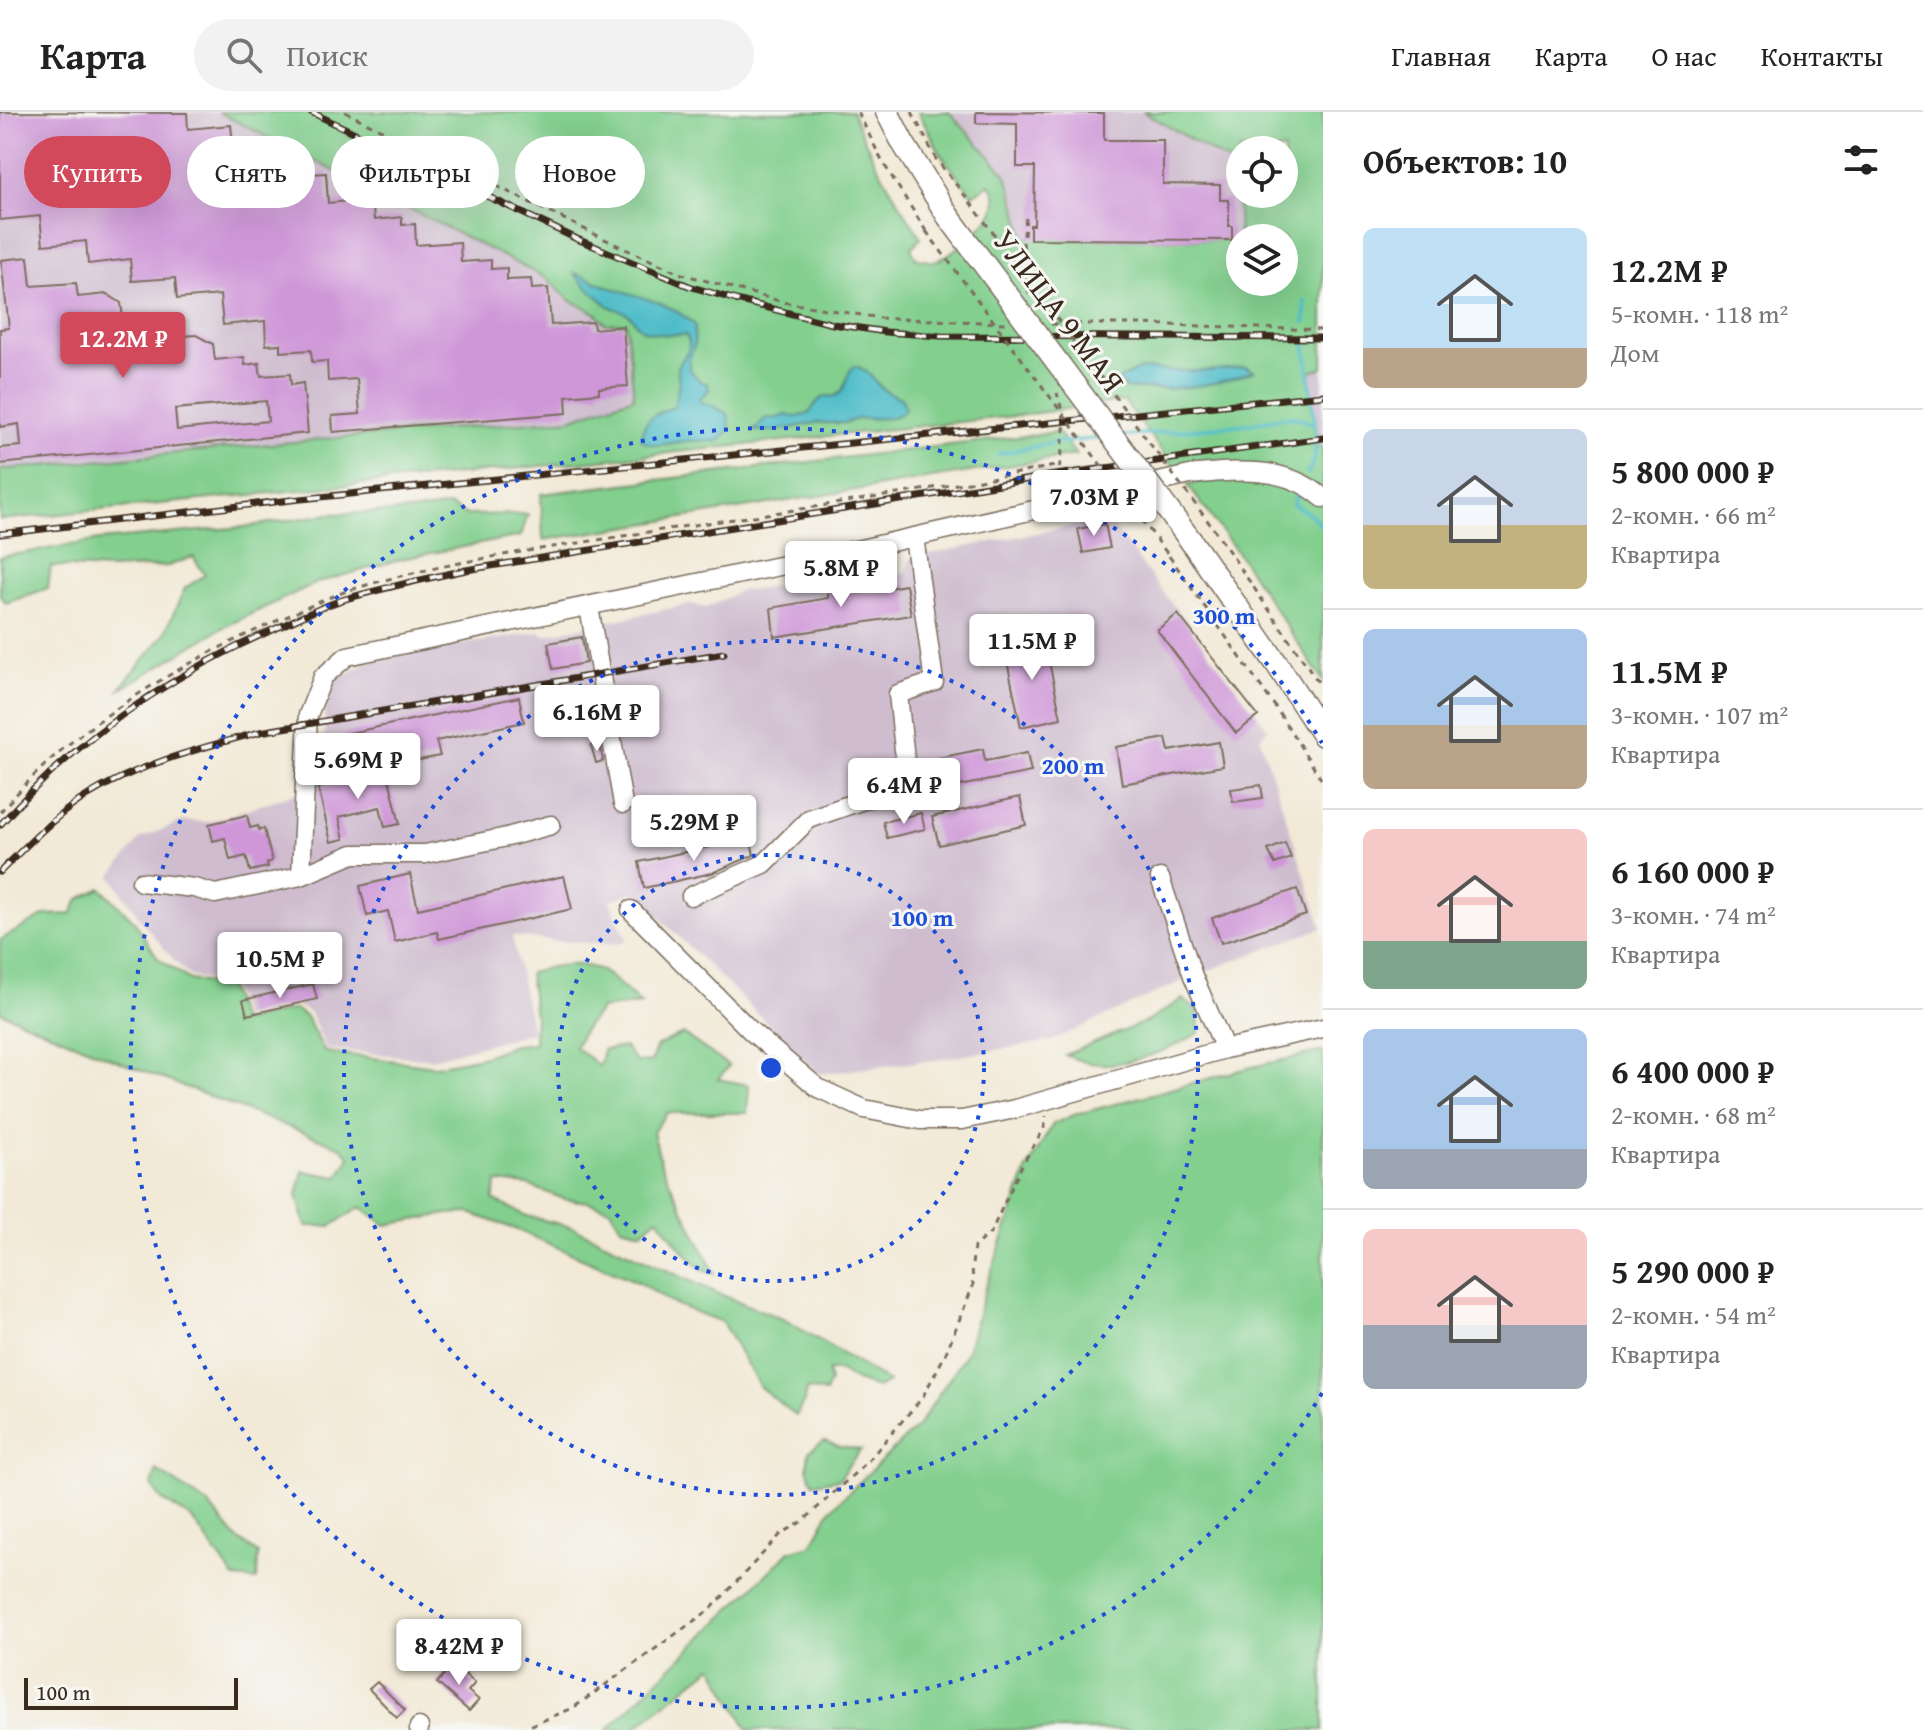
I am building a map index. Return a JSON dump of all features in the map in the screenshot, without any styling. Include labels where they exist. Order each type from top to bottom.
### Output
[{"type":"main road","name":"УЛИЦА 9 МАЯ","points":[[887,112],[948,216],[1191,541],[1323,735]]},
{"type":"lane","points":[[301,876],[308,715],[323,677],[347,656],[589,607],[1190,475],[1232,470],[1271,473],[1296,480],[1323,498]]},
{"type":"lane","points":[[691,896],[764,864],[809,819],[908,787],[898,694],[934,682],[914,537]]},
{"type":"lane","points":[[589,607],[623,804]]},
{"type":"lane","points":[[141,882],[194,888],[215,894],[301,876],[353,854],[425,854],[551,825]]},
{"type":"lane","points":[[1160,878],[1193,976],[1225,1049]]},
{"type":"lane","points":[[631,910],[752,1032],[818,1088],[864,1109],[920,1120],[962,1120],[1015,1109],[1225,1049],[1323,1028]]},
{"type":"path","points":[[345,112],[682,274],[783,302],[880,318],[1007,323]]},
{"type":"path","points":[[858,112],[882,161],[926,231],[1169,556],[1276,708],[1323,782]]},
{"type":"path","points":[[912,112],[936,159],[1213,528],[1323,689]]},
{"type":"path","points":[[1051,324],[1323,330]]},
{"type":"path","points":[[1051,506],[1064,432]]},
{"type":"path","points":[[0,812],[63,749],[150,687],[211,651],[343,593],[436,568],[545,548],[928,489],[1059,465]]},
{"type":"path","points":[[520,1730],[573,1708],[712,1608],[781,1534],[803,1521],[867,1462],[922,1398],[945,1355],[973,1286],[974,1247],[991,1232],[1022,1165],[1044,1129],[1046,1100]]},
{"type":"shaded area","points":[[0,112],[218,112],[265,136],[187,136],[187,208],[315,208],[315,161],[331,169],[331,208],[408,208],[546,278],[570,300],[596,313],[606,324],[627,323],[634,397],[570,419],[0,470]]},
{"type":"shaded area","points":[[949,112],[1144,112],[1226,160],[1226,208],[1238,208],[1239,224],[1226,224],[1226,240],[1025,238],[1004,172]]},
{"type":"shaded area","points":[[1323,368],[1323,447],[1317,448],[1310,372]]},
{"type":"shaded area","points":[[1107,519],[1268,729],[1260,738],[1322,928],[1193,976],[1051,1041],[935,1060],[819,1074],[633,892],[610,901],[627,940],[618,944],[512,936],[532,1032],[432,1059],[326,1049],[310,1013],[296,1005],[243,1018],[231,985],[190,976],[144,924],[111,876],[140,839],[183,821],[209,822],[311,788],[323,751],[327,684],[374,659],[539,632],[545,635],[691,604],[706,608],[742,590],[825,575],[828,585],[906,572],[910,558]]},
{"type":"green space","points":[[218,112],[852,112],[875,161],[921,238],[911,249],[916,258],[932,261],[958,247],[978,230],[995,208],[996,198],[990,184],[972,195],[942,156],[918,112],[949,112],[1004,172],[1025,238],[1226,240],[1226,296],[1298,296],[1298,224],[1239,224],[1238,208],[1298,208],[1298,136],[1226,136],[1226,160],[1144,112],[1323,112],[1323,368],[1310,372],[1317,447],[1323,447],[1323,489],[1177,471],[1124,401],[1015,416],[641,456],[0,520],[0,470],[570,419],[634,397],[626,323],[606,324],[596,313],[570,300],[546,278],[408,208],[499,208],[499,136],[331,136],[331,169],[315,161],[315,136],[265,136]]},
{"type":"green space","points":[[1058,432],[1076,455],[543,540],[541,494]]},
{"type":"green space","points":[[1233,477],[1292,485],[1323,505],[1323,681],[1237,552],[1187,484]]},
{"type":"green space","points":[[450,506],[467,515],[528,514],[521,536],[406,558],[316,583],[220,629],[118,691],[164,635],[185,588],[205,575],[193,557],[168,566],[110,569],[51,566],[48,588],[6,603],[0,595],[0,557],[100,540],[244,527],[330,514],[414,511]]},
{"type":"green space","points":[[101,888],[134,921],[158,958],[190,980],[228,986],[241,1022],[295,1009],[306,1017],[325,1052],[435,1066],[482,1057],[514,1045],[534,1043],[535,1017],[529,973],[573,965],[591,967],[605,973],[641,1004],[601,1009],[583,1031],[575,1047],[599,1066],[603,1050],[625,1047],[636,1062],[651,1062],[657,1046],[683,1034],[729,1066],[718,1079],[749,1085],[747,1113],[667,1113],[653,1132],[662,1167],[715,1274],[702,1270],[658,1218],[642,1232],[621,1227],[610,1209],[564,1199],[528,1185],[497,1182],[493,1200],[527,1216],[572,1227],[717,1293],[785,1320],[889,1382],[877,1388],[856,1381],[840,1371],[827,1371],[830,1382],[825,1393],[807,1389],[796,1416],[760,1387],[722,1322],[674,1304],[640,1283],[515,1229],[470,1213],[386,1225],[361,1207],[331,1226],[306,1226],[297,1195],[303,1171],[338,1177],[350,1157],[341,1147],[0,1012],[0,940],[45,915],[71,914],[79,899]]},
{"type":"green space","points":[[1182,999],[1198,1010],[1199,1033],[1175,1046],[1147,1057],[1118,1063],[1090,1063],[1065,1055],[1150,1020]]},
{"type":"green space","points":[[1323,1051],[1323,1730],[748,1730],[713,1666],[632,1730],[607,1730],[790,1551],[811,1545],[830,1510],[918,1426],[967,1352],[1027,1169],[1053,1124],[1074,1115]]},
{"type":"green space","points":[[824,1441],[861,1450],[840,1479],[813,1483],[807,1468],[809,1451]]},
{"type":"green space","points":[[156,1470],[208,1504],[235,1537],[258,1554],[257,1580],[234,1578],[192,1519],[161,1499],[152,1486]]},
{"type":"water","points":[[574,273],[667,306],[695,325],[689,369],[700,381],[708,384],[709,390],[700,398],[701,402],[728,414],[730,430],[719,441],[658,445],[642,440],[647,422],[674,407],[679,382],[677,367],[688,352],[686,335],[658,334],[642,329],[625,312],[604,302]]},
{"type":"water","points":[[854,366],[867,372],[886,391],[901,398],[905,406],[903,412],[891,418],[753,431],[766,418],[797,417],[810,413],[822,398],[840,393]]},
{"type":"water","points":[[1245,367],[1254,371],[1190,387],[1125,388],[1118,380],[1138,370],[1206,371]]},
{"type":"building","points":[[0,112],[187,113],[188,129],[231,125],[232,136],[187,136],[187,208],[315,208],[315,174],[326,173],[331,208],[373,208],[374,220],[402,217],[402,225],[415,224],[416,245],[460,242],[461,262],[491,260],[491,269],[507,268],[507,280],[531,279],[532,289],[548,288],[551,325],[593,322],[594,329],[623,326],[628,386],[599,388],[599,393],[566,396],[567,413],[333,432],[332,416],[360,414],[357,379],[328,381],[327,361],[312,362],[311,350],[280,352],[280,344],[266,345],[265,321],[223,325],[220,295],[177,299],[175,278],[132,281],[130,259],[88,264],[86,241],[43,245],[40,216],[0,220]]},
{"type":"building","points":[[976,112],[1104,113],[1104,140],[1163,140],[1163,184],[1220,185],[1220,200],[1226,200],[1226,208],[1229,208],[1226,240],[1030,239],[1030,225],[1034,225],[1035,167],[1017,167],[1017,124],[976,123]]},
{"type":"building","points":[[28,257],[31,286],[76,283],[78,297],[107,294],[121,303],[123,319],[153,316],[153,323],[167,321],[169,337],[196,335],[213,344],[215,360],[244,357],[245,365],[259,363],[261,376],[290,374],[291,385],[303,383],[308,433],[0,464],[0,448],[21,446],[19,424],[0,427],[0,329],[9,328],[1,260]],"holes":[[[266,401],[268,421],[177,430],[175,409]]]},
{"type":"building","points":[[1105,524],[1110,548],[1083,553],[1078,529]]},
{"type":"building","points":[[857,580],[859,593],[906,585],[911,615],[774,637],[771,608],[828,598],[828,585]]},
{"type":"building","points":[[1178,614],[1258,716],[1236,733],[1157,630]]},
{"type":"building","points":[[582,637],[586,663],[553,669],[548,643]]},
{"type":"building","points":[[1044,638],[1061,718],[1021,727],[1004,647]]},
{"type":"building","points":[[519,697],[524,722],[436,741],[440,756],[383,767],[379,749],[350,755],[345,734]]},
{"type":"building","points":[[1166,738],[1169,751],[1219,742],[1223,766],[1122,784],[1116,747]]},
{"type":"building","points":[[600,743],[603,761],[596,763],[591,745]]},
{"type":"building","points":[[983,749],[985,761],[1027,753],[1031,772],[944,789],[938,758]]},
{"type":"building","points":[[387,771],[400,824],[385,827],[380,807],[339,817],[344,839],[331,842],[318,788]]},
{"type":"building","points":[[1261,785],[1263,798],[1233,802],[1231,789]]},
{"type":"building","points":[[1020,797],[1026,825],[939,845],[932,817]]},
{"type":"building","points":[[921,813],[925,829],[887,838],[883,822]]},
{"type":"building","points":[[247,815],[250,828],[258,826],[259,830],[264,829],[272,861],[267,863],[268,867],[250,871],[246,856],[230,860],[225,838],[213,841],[209,824]]},
{"type":"building","points":[[750,838],[754,855],[712,873],[644,888],[639,862]]},
{"type":"building","points":[[1285,843],[1291,858],[1275,864],[1268,850]]},
{"type":"building","points":[[410,874],[418,909],[564,876],[572,909],[439,939],[437,932],[395,942],[388,911],[367,916],[360,886]]},
{"type":"building","points":[[1297,889],[1306,915],[1221,943],[1212,918]]},
{"type":"building","points":[[313,984],[317,999],[247,1015],[243,1000]]},
{"type":"building","points":[[453,1664],[475,1683],[468,1691],[479,1700],[469,1711],[437,1683]]},
{"type":"building","points":[[377,1682],[405,1710],[397,1718],[369,1689]]},
{"type":"waterway","points":[[1305,301],[1305,322]]},
{"type":"waterway","points":[[1305,341],[1316,431],[1315,457],[1308,473]]},
{"type":"waterway","points":[[1123,436],[1248,424],[1282,417],[1306,420],[1315,425]]},
{"type":"waterway","points":[[998,454],[1052,443],[1103,438]]},
{"type":"waterway","points":[[1297,494],[1293,504],[1313,516],[1323,528]]},
{"type":"railway","points":[[311,112],[577,239],[689,286],[833,324],[940,336],[1323,338]]},
{"type":"railway","points":[[0,534],[291,500],[1323,395]]},
{"type":"railway","points":[[0,825],[62,763],[132,708],[207,662],[342,600],[466,570],[1056,475],[1323,438]]},
{"type":"railway","points":[[0,872],[53,821],[93,792],[139,770],[187,753],[260,732],[724,653]]}]
